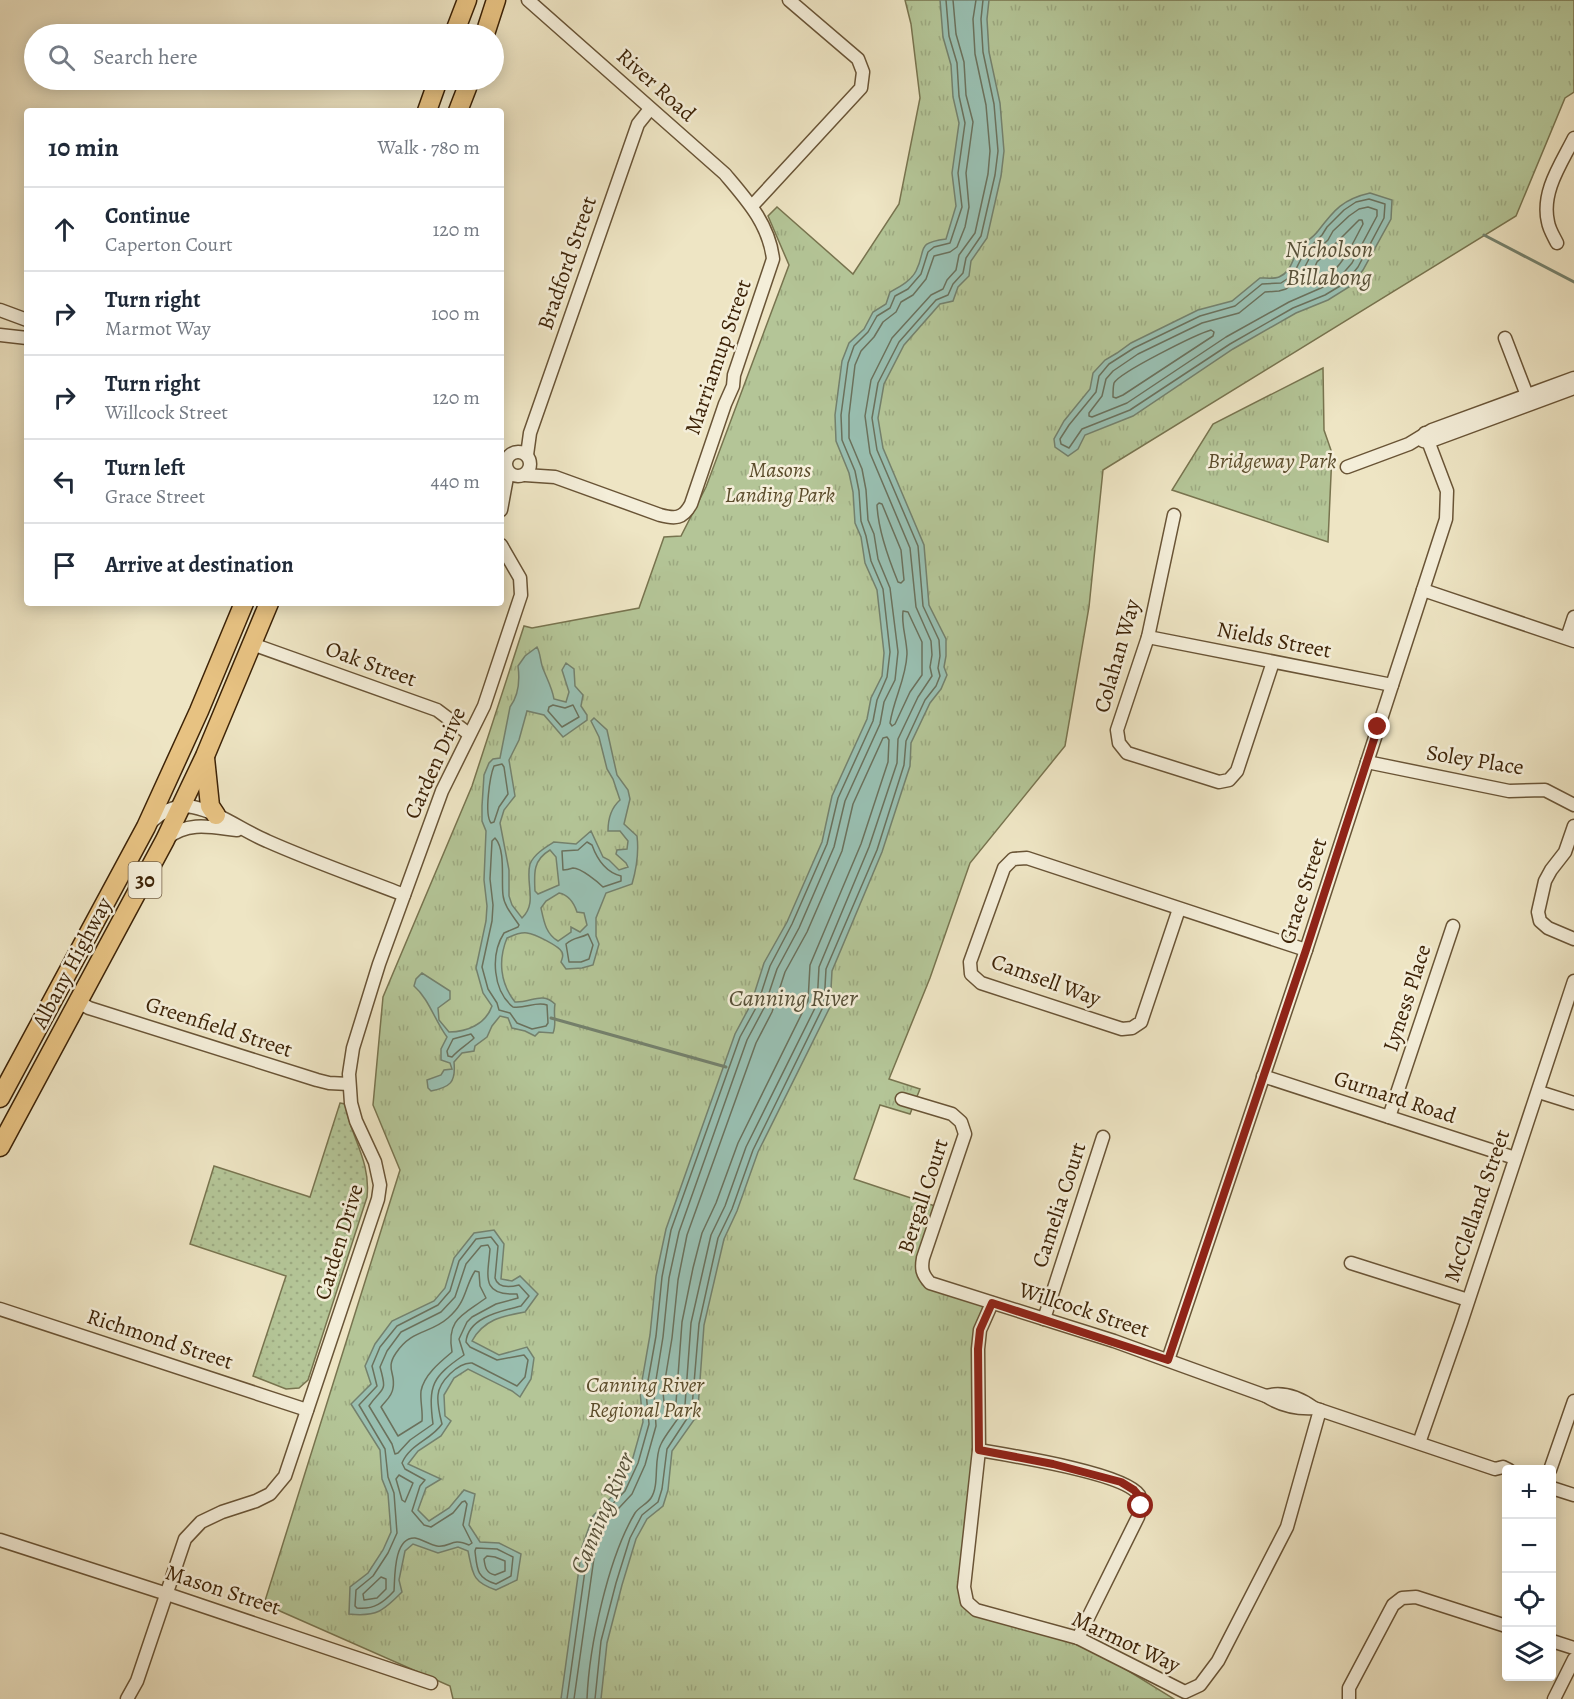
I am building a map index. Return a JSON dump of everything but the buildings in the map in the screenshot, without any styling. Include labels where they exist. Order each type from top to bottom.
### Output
[{"type":"highway","points":[[458,24],[467,0]]},
{"type":"highway","points":[[488,24],[496,0]]},
{"type":"highway","points":[[428,108],[434,90]]},
{"type":"highway","points":[[459,108],[466,90]]},
{"type":"highway","name":"Albany Highway","points":[[0,1098],[146,827],[199,711],[243,606]]},
{"type":"highway","name":"Albany Highway","points":[[0,1147],[165,840],[175,808],[205,756],[268,606]]},
{"type":"highway","points":[[205,756],[210,806],[216,815]]},
{"type":"street","name":"River Road","points":[[528,0],[725,174],[752,206]]},
{"type":"street","points":[[752,206],[861,88],[863,72],[858,59],[789,0]]},
{"type":"street","name":"Bradford Street","points":[[517,469],[638,124],[650,109]]},
{"type":"street","points":[[1557,243],[1548,223],[1546,204],[1549,190],[1574,138]]},
{"type":"street","name":"Marriamup Street","points":[[517,469],[555,477],[660,515],[677,518],[687,512],[733,386],[773,260],[772,246],[767,231],[752,206]]},
{"type":"street","points":[[0,310],[24,319]]},
{"type":"street","points":[[0,334],[24,338]]},
{"type":"street","points":[[1505,338],[1528,399]]},
{"type":"street","points":[[1347,467],[1528,399],[1574,378]]},
{"type":"street","points":[[1528,399],[1574,388]]},
{"type":"street","name":"Bradford Street","points":[[508,453],[530,433]]},
{"type":"street","name":"Grace Street","points":[[1168,1360],[1306,950],[1446,519],[1445,485],[1423,438]]},
{"type":"street","points":[[504,502],[517,469],[522,453],[508,453],[505,465],[517,469]]},
{"type":"street","name":"Colahan Way","points":[[1174,515],[1148,637],[1117,730],[1119,743],[1128,753],[1219,782],[1229,780],[1237,771],[1273,662]]},
{"type":"street","name":"Carden Drive","points":[[127,1699],[137,1681],[185,1539],[201,1522],[222,1512],[256,1502],[270,1494],[285,1476],[378,1199],[380,1185],[375,1162],[356,1121],[349,1084],[353,1048],[379,964],[442,791],[484,706],[521,595],[520,578],[504,550]]},
{"type":"street","points":[[1423,590],[1570,640],[1574,616]]},
{"type":"street","name":"Nields Street","points":[[1148,637],[1392,685]]},
{"type":"street","name":"Oak Street","points":[[252,644],[437,710],[469,734]]},
{"type":"street","name":"Soley Place","points":[[1367,762],[1509,791],[1545,790],[1574,804]]},
{"type":"street","points":[[146,827],[162,812],[175,808],[192,807],[216,815],[244,831],[404,895]]},
{"type":"street","points":[[165,840],[182,829],[193,826],[244,831]]},
{"type":"street","points":[[1574,826],[1565,852],[1545,881],[1538,912],[1540,921],[1548,928],[1574,939]]},
{"type":"street","name":"Camsell Way","points":[[1179,909],[1141,1022],[1132,1028],[1122,1029],[981,983],[971,974],[970,962],[1004,868],[1013,859],[1027,858],[1306,950]]},
{"type":"street","name":"Lyness Place","points":[[1389,1117],[1453,926]]},
{"type":"street","name":"McClelland Street","points":[[1419,1443],[1539,1092],[1574,981]]},
{"type":"street","name":"Greenfield Street","points":[[79,1002],[89,1008],[317,1080],[349,1084]]},
{"type":"street","name":"Gurnard Road","points":[[1263,1076],[1515,1158]]},
{"type":"street","points":[[1539,1092],[1574,1103]]},
{"type":"street","name":"Bergall Court","points":[[902,1099],[952,1114],[961,1122],[965,1134],[923,1258],[921,1267],[924,1276]]},
{"type":"street","name":"Camelia Court","points":[[1044,1319],[1103,1137]]},
{"type":"street","points":[[1351,1263],[1468,1300]]},
{"type":"street","name":"Willcock Street","points":[[924,1276],[930,1282],[1168,1360],[1274,1401],[1300,1409],[1317,1409],[1495,1469],[1502,1476]]},
{"type":"street","name":"Marmot Way","points":[[992,1303],[980,1330],[978,1349],[979,1450],[964,1587],[966,1602],[976,1610],[1078,1638],[1185,1692],[1200,1684],[1218,1661],[1287,1527],[1317,1409]]},
{"type":"street","name":"Richmond Street","points":[[0,1309],[307,1410]]},
{"type":"street","points":[[1552,1465],[1574,1401]]},
{"type":"street","points":[[979,1450],[1053,1464],[1121,1482],[1140,1497],[1141,1506],[1138,1517],[1078,1638]]},
{"type":"street","name":"Willcock Street","points":[[1495,1469],[1502,1467]]},
{"type":"street","points":[[1556,1490],[1574,1495]]},
{"type":"street","name":"Mason Street","points":[[0,1540],[431,1683]]},
{"type":"street","points":[[1349,1699],[1349,1688],[1393,1605],[1402,1598],[1416,1596],[1502,1625]]},
{"type":"street","points":[[1556,1643],[1574,1648]]},
{"type":"street","points":[[1554,1699],[1574,1659]]},
{"type":"green space","name":"Canning River Regional Park","points":[[905,0],[1574,0],[1574,92],[1565,98],[1516,216],[1103,470],[1089,607],[1065,746],[970,863],[930,978],[889,1079],[920,1089],[910,1114],[880,1105],[854,1179],[935,1206],[921,1278],[983,1300],[965,1606],[1080,1641],[1174,1699],[453,1699],[450,1686],[264,1604],[400,1170],[373,1105],[383,997],[472,786],[524,626],[532,628],[639,608],[664,537],[681,536],[706,487],[789,265],[768,216],[777,207],[853,274],[899,204],[920,98],[911,24]]},
{"type":"green space","name":"Bridgeway Park","points":[[1323,368],[1324,430],[1332,453],[1328,542],[1172,490],[1213,424]]},
{"type":"green space","points":[[340,1103],[345,1104],[363,1161],[367,1197],[308,1380],[299,1388],[286,1389],[253,1376],[286,1276],[190,1244],[214,1166],[310,1197]]},
{"type":"water","name":"Canning River","points":[[940,0],[989,0],[987,19],[989,52],[1000,103],[1004,151],[1001,176],[987,238],[971,261],[969,276],[958,287],[953,301],[940,304],[904,345],[884,384],[878,418],[883,448],[924,545],[929,605],[946,639],[944,667],[947,675],[941,689],[930,703],[911,743],[910,766],[882,852],[832,971],[830,1007],[758,1152],[737,1211],[724,1239],[704,1325],[698,1408],[694,1420],[672,1451],[668,1490],[663,1506],[647,1519],[636,1539],[607,1643],[601,1699],[561,1699],[582,1547],[593,1516],[620,1488],[632,1461],[643,1422],[640,1392],[650,1335],[656,1276],[666,1229],[735,1034],[751,1004],[764,963],[787,922],[822,842],[832,796],[867,719],[871,698],[882,676],[884,653],[877,590],[865,563],[861,537],[855,523],[849,473],[836,441],[835,415],[842,361],[849,343],[864,329],[873,312],[886,304],[890,292],[914,275],[926,245],[946,239],[956,206],[952,173],[959,123],[953,97],[951,65],[943,37]]},
{"type":"water","name":"Nicholson Billabong","points":[[1370,193],[1392,200],[1391,219],[1363,270],[1349,287],[1328,300],[1296,313],[1233,349],[1133,416],[1085,435],[1078,449],[1068,456],[1055,447],[1054,439],[1064,421],[1090,389],[1093,373],[1105,360],[1131,343],[1198,310],[1232,301],[1260,278],[1275,278],[1283,275],[1289,269],[1298,250],[1316,234],[1334,211],[1346,202]]},
{"type":"water","points":[[537,647],[554,699],[566,702],[569,692],[562,670],[566,663],[574,669],[575,686],[583,695],[581,706],[587,715],[587,720],[563,737],[544,715],[527,711],[519,740],[509,760],[515,796],[504,810],[500,823],[509,870],[509,896],[512,905],[522,918],[529,906],[530,864],[537,854],[554,842],[576,844],[591,831],[603,857],[619,870],[628,867],[616,854],[617,850],[627,849],[628,841],[620,831],[608,831],[614,806],[620,800],[607,769],[599,737],[591,721],[594,718],[607,730],[617,775],[628,790],[630,799],[624,824],[637,836],[638,854],[635,872],[632,884],[606,893],[596,918],[596,936],[599,944],[593,965],[566,969],[561,962],[562,952],[546,941],[524,933],[507,938],[502,955],[502,971],[506,987],[515,1002],[546,998],[555,1004],[553,1033],[539,1032],[535,1036],[512,1028],[508,1018],[500,1016],[487,1037],[475,1046],[474,1051],[462,1053],[454,1062],[454,1075],[450,1083],[443,1088],[431,1091],[427,1080],[441,1075],[444,1070],[452,1069],[450,1063],[441,1060],[441,1049],[447,1037],[424,997],[414,986],[416,979],[422,973],[450,991],[450,999],[438,1008],[439,1020],[449,1032],[475,1026],[485,1018],[492,1006],[483,993],[476,968],[487,906],[484,880],[486,831],[482,821],[484,775],[489,763],[493,759],[500,758],[510,707],[518,688],[518,666],[525,656]],"holes":[[[550,850],[556,857],[559,885],[538,894],[535,891],[536,868],[540,858]],[[559,893],[571,900],[577,912],[584,913],[587,925],[580,932],[571,927],[571,932],[558,941],[548,931],[541,908],[546,901]]]},
{"type":"water","points":[[494,1230],[504,1244],[501,1279],[512,1281],[520,1276],[538,1294],[525,1312],[488,1323],[472,1341],[499,1355],[527,1347],[534,1358],[531,1379],[520,1397],[468,1369],[454,1378],[444,1395],[445,1416],[451,1421],[441,1436],[418,1451],[408,1464],[441,1479],[426,1488],[418,1510],[429,1521],[449,1508],[464,1490],[475,1494],[469,1525],[480,1542],[499,1543],[521,1554],[517,1580],[496,1590],[482,1584],[475,1576],[468,1551],[458,1547],[438,1553],[413,1544],[405,1551],[399,1580],[402,1592],[379,1611],[366,1615],[349,1614],[350,1587],[368,1573],[383,1550],[391,1532],[388,1494],[382,1479],[380,1450],[351,1404],[371,1384],[365,1366],[375,1344],[392,1321],[434,1301],[445,1288],[454,1258],[474,1233]]},
{"type":"waterway","points":[[1484,235],[1574,282]]},
{"type":"waterway","points":[[551,1018],[726,1067]]},
{"type":"route","points":[[1141,1506],[1140,1497],[1121,1482],[1053,1464],[979,1450],[978,1349],[980,1330],[992,1303],[1168,1360],[1306,950],[1378,727]]},
{"type":"park label","name":"Masons Landing Park","points":[[780,482]]}]
